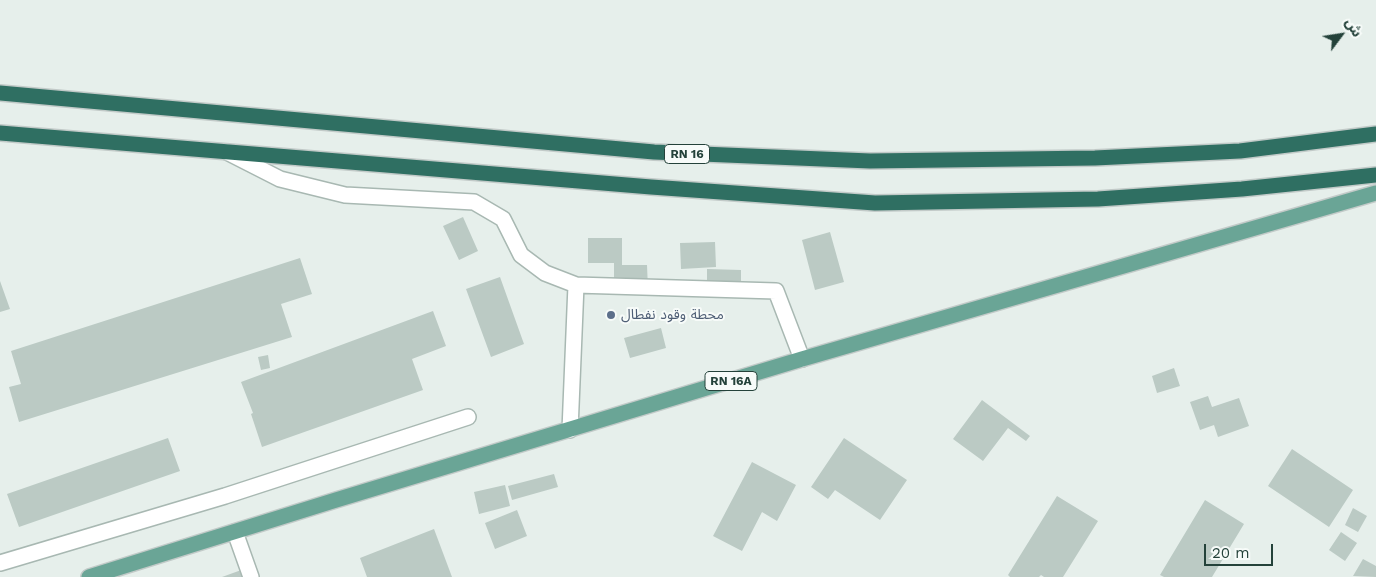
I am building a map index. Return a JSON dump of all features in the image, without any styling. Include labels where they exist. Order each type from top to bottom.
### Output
[{"type":"highway","name":"RN 16","points":[[0,93],[654,152],[870,161],[1095,158],[1240,151],[1376,134]]},
{"type":"highway","points":[[0,133],[651,187],[875,203],[1098,200],[1242,189],[1376,174]]},
{"type":"main road","name":"RN 16A","points":[[89,577],[802,359],[1376,193]]},
{"type":"street","points":[[226,152],[280,179],[345,195],[474,202],[503,219],[521,254],[545,273],[576,285],[776,291],[802,359]]},
{"type":"street","points":[[570,430],[576,285]]},
{"type":"street","points":[[0,562],[225,496],[468,417]]},
{"type":"street","points":[[235,532],[251,577]]},
{"type":"building","points":[[463,217],[478,251],[459,260],[443,226]]},
{"type":"building","points":[[830,232],[844,282],[815,290],[802,240]]},
{"type":"building","points":[[588,238],[622,238],[622,265],[647,265],[648,289],[614,289],[614,263],[588,263]]},
{"type":"building","points":[[715,242],[716,267],[681,269],[680,243]]},
{"type":"building","points":[[300,258],[312,294],[281,304],[292,337],[19,422],[9,387],[21,384],[11,351]]},
{"type":"building","points":[[707,269],[741,270],[741,294],[707,293]]},
{"type":"building","points":[[500,277],[524,344],[491,357],[466,289]]},
{"type":"building","points":[[0,281],[10,309],[0,312]]},
{"type":"building","points":[[433,311],[446,346],[412,359],[423,390],[262,447],[251,414],[253,413],[241,382]]},
{"type":"building","points":[[661,328],[666,348],[630,358],[624,338]]},
{"type":"building","points":[[268,355],[270,368],[261,370],[258,357]]},
{"type":"building","points":[[1174,368],[1180,386],[1157,393],[1152,376]]},
{"type":"building","points":[[1208,396],[1212,407],[1239,398],[1249,426],[1218,437],[1214,425],[1200,430],[1190,402]]},
{"type":"building","points":[[982,400],[1030,436],[1026,441],[1008,428],[983,461],[953,439]]},
{"type":"building","points":[[168,438],[180,471],[19,527],[7,494]]},
{"type":"building","points":[[844,438],[907,480],[880,520],[835,490],[828,499],[811,487]]},
{"type":"building","points":[[1292,449],[1353,490],[1329,527],[1268,486]]},
{"type":"building","points":[[752,462],[796,485],[777,521],[762,512],[742,551],[713,536]]},
{"type":"building","points":[[554,474],[558,487],[512,500],[508,486]]},
{"type":"building","points":[[505,485],[510,506],[479,514],[474,492]]},
{"type":"building","points":[[1057,496],[1098,521],[1063,577],[1044,577],[1041,575],[1039,577],[1010,577],[1008,575]]},
{"type":"building","points":[[1205,500],[1244,524],[1212,577],[1164,577],[1160,575]]},
{"type":"building","points":[[1353,508],[1367,516],[1358,532],[1345,525]]},
{"type":"building","points":[[517,510],[527,536],[495,549],[485,523]]},
{"type":"building","points":[[434,529],[452,577],[367,577],[360,558]]},
{"type":"building","points":[[1341,532],[1357,543],[1345,561],[1329,550]]},
{"type":"building","points":[[1363,559],[1376,566],[1376,577],[1353,576]]},
{"type":"building","points":[[244,569],[247,577],[222,577]]},
{"type":"place","name":"محطة وقود نفطال","points":[[611,315]]}]
